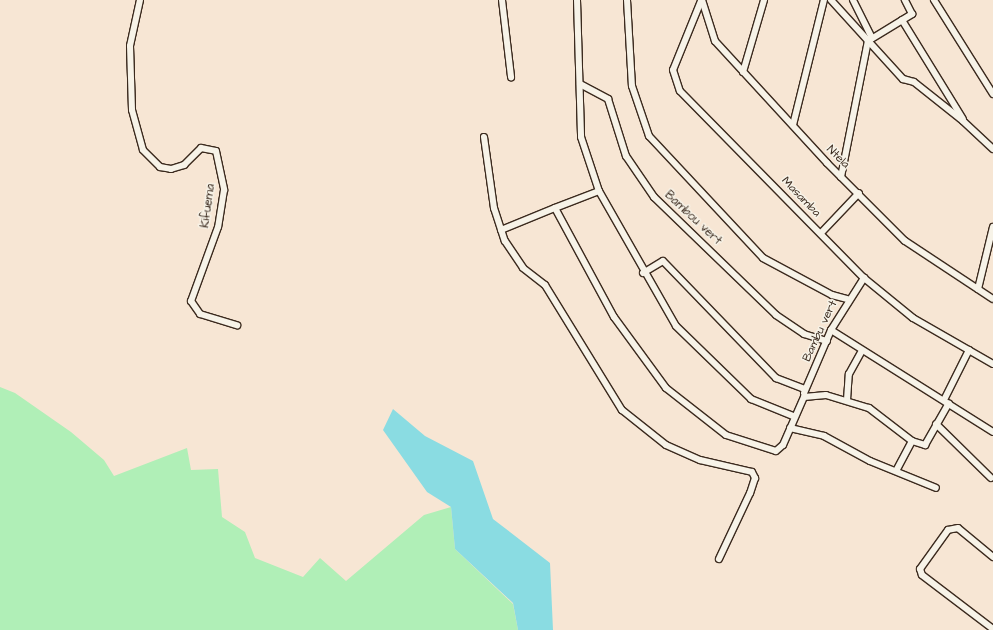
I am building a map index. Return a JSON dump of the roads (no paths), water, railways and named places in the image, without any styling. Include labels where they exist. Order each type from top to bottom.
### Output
[{"type":"street","name":"Kifuema","points":[[140,0],[130,46],[132,110],[143,150],[160,167],[171,169],[184,164],[201,148],[216,151],[224,190],[218,228],[190,301],[200,314],[237,325]]},
{"type":"street","points":[[502,0],[511,77]]},
{"type":"street","points":[[576,0],[583,147],[599,191],[643,273],[676,326],[751,399],[793,416]]},
{"type":"street","points":[[627,0],[632,86],[649,136],[763,258],[832,295],[847,299]]},
{"type":"street","points":[[743,72],[764,0]]},
{"type":"street","points":[[793,125],[824,0]]},
{"type":"street","points":[[831,0],[870,39],[903,79],[914,82],[964,121],[993,149]]},
{"type":"street","points":[[841,177],[870,39],[853,0]]},
{"type":"street","points":[[870,39],[912,14],[905,0]]},
{"type":"street","points":[[934,0],[993,94]]},
{"type":"street","name":"Ntela","points":[[701,1],[715,41],[841,177],[859,193],[905,241],[993,299]]},
{"type":"street","name":"Masamba","points":[[701,1],[676,58],[676,85],[864,278],[902,311],[993,364]]},
{"type":"street","points":[[902,20],[964,121]]},
{"type":"street","name":"Bambou vert","points":[[580,84],[608,99],[626,156],[654,197],[776,315],[804,334],[827,341]]},
{"type":"street","points":[[484,137],[494,208],[501,230],[523,268],[545,285],[622,410],[666,446],[700,460],[752,472],[755,478],[750,493],[719,559]]},
{"type":"street","points":[[501,230],[599,191]]},
{"type":"street","points":[[821,234],[859,193]]},
{"type":"street","points":[[555,208],[614,317],[666,388],[726,435],[776,451],[783,445],[793,416],[804,397],[826,395],[839,401],[847,400],[877,413],[912,441],[923,446],[936,424],[969,350]]},
{"type":"street","points":[[978,289],[993,227]]},
{"type":"street","points":[[643,273],[663,261],[776,378],[805,389]]},
{"type":"street","name":"Bambu vert","points":[[804,397],[805,389],[831,330],[847,299],[864,278]]},
{"type":"street","points":[[831,330],[862,351],[946,401],[993,432]]},
{"type":"street","points":[[847,400],[851,367],[862,351]]},
{"type":"street","points":[[936,424],[991,478]]},
{"type":"street","points":[[790,428],[824,436],[896,471],[936,488]]},
{"type":"street","points":[[896,471],[912,441]]},
{"type":"street","points":[[993,557],[964,530],[953,529],[948,530],[920,569],[922,575],[993,630]]},
{"type":"water","points":[[393,409],[425,436],[473,461],[493,519],[550,563],[553,630],[518,630],[513,603],[455,549],[451,507],[427,492],[383,430]]}]
